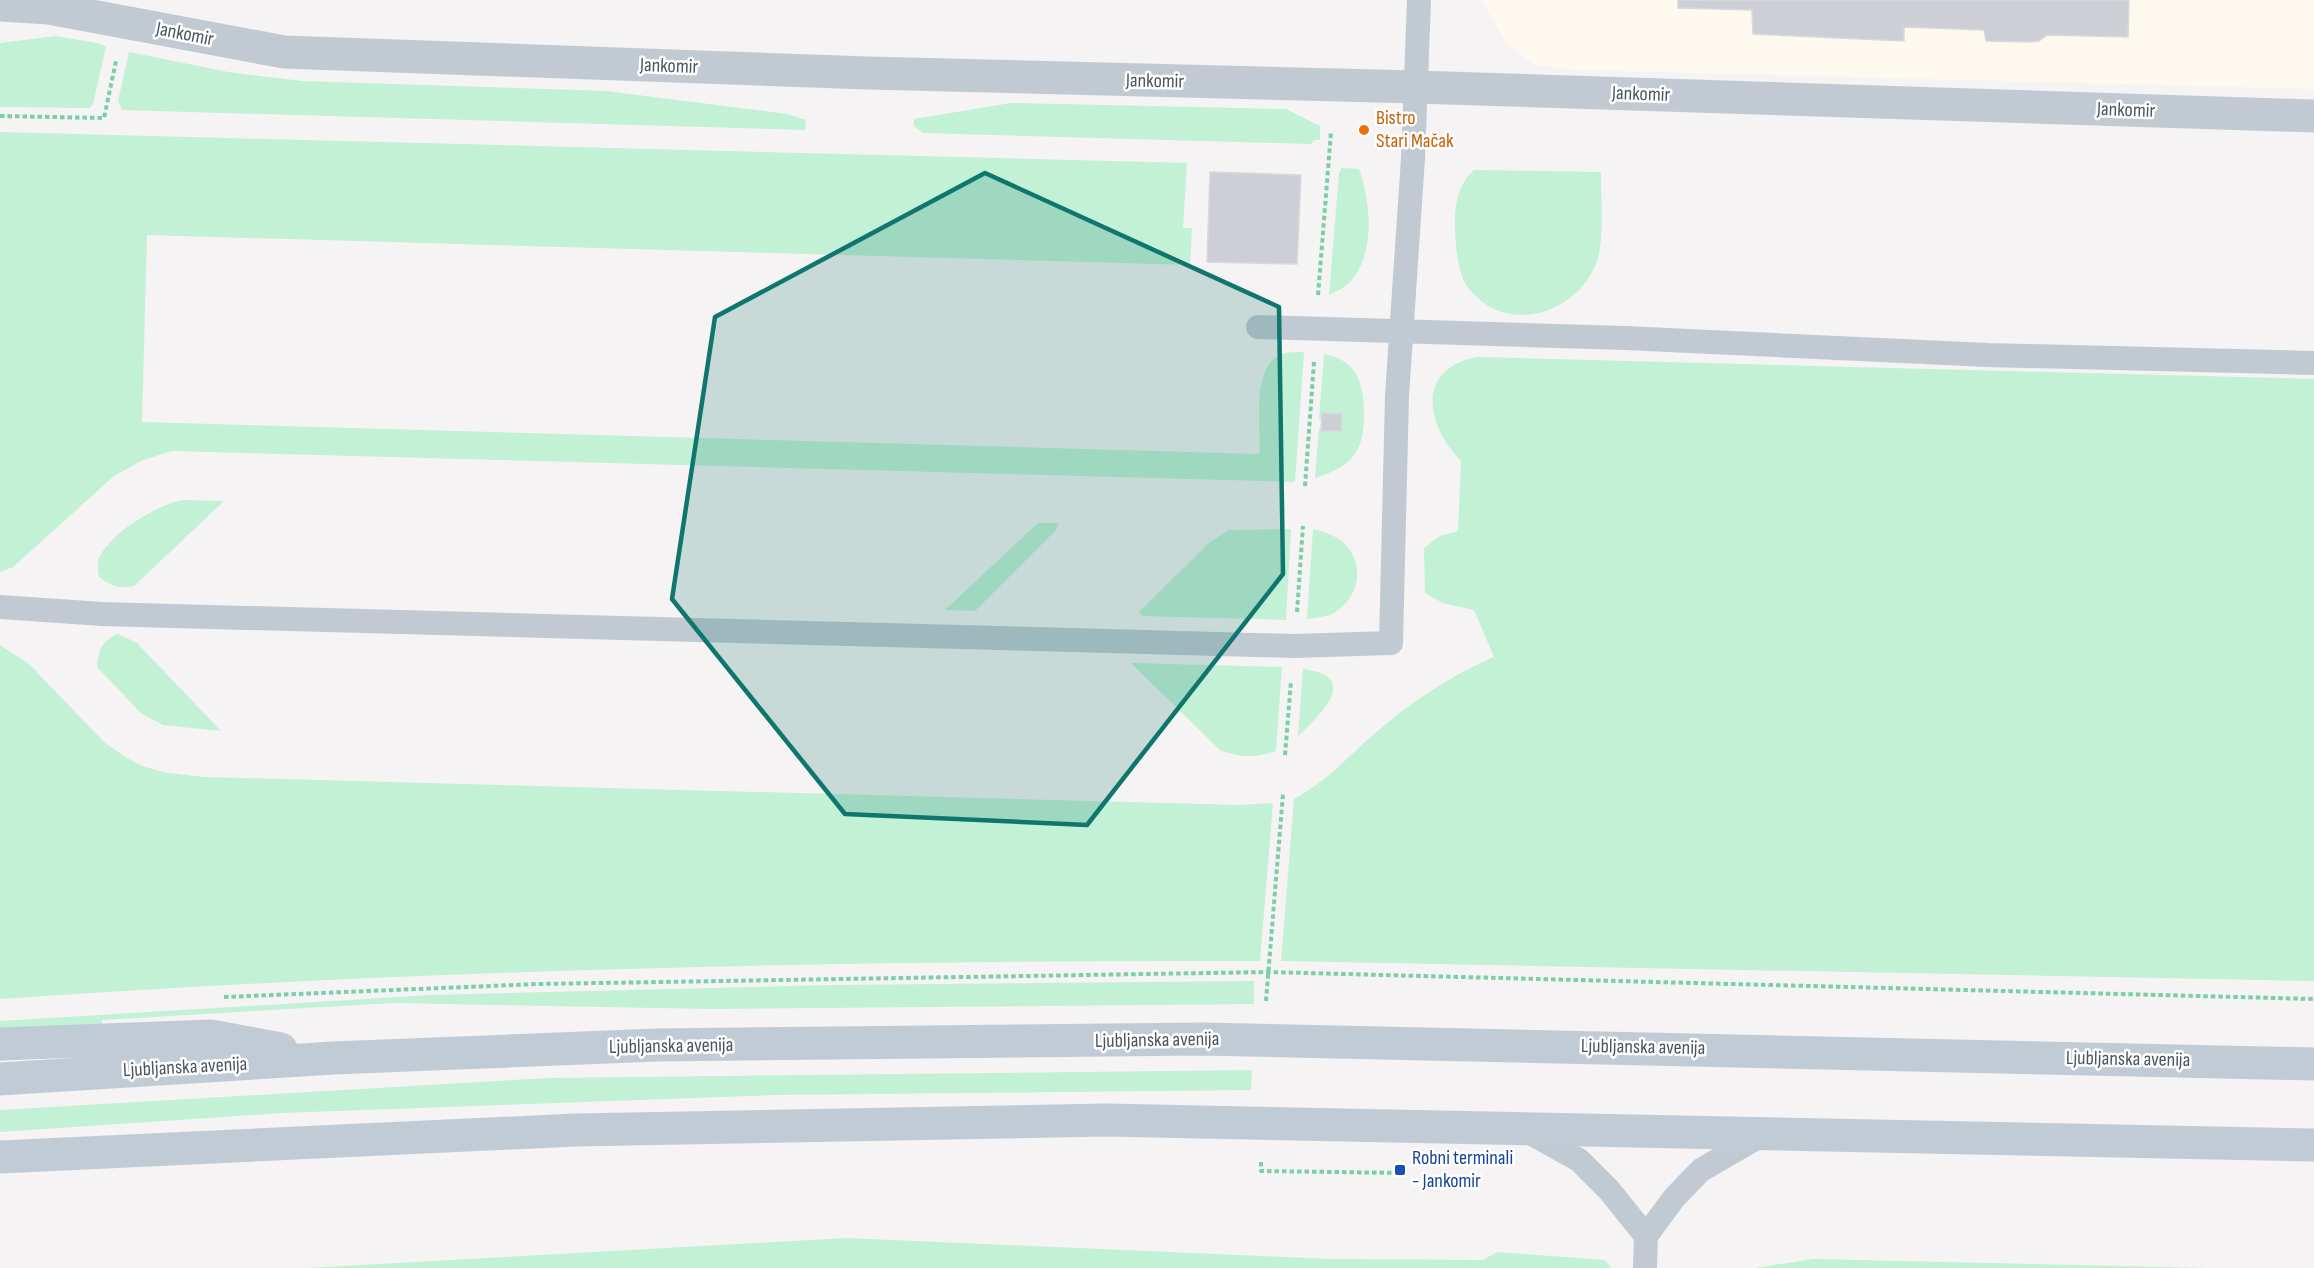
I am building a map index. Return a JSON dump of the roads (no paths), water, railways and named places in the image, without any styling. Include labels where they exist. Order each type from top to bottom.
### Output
[{"type":"main road","points":[[0,1044],[211,1036],[333,1058]]},
{"type":"main road","name":"Ljubljanska avenija","points":[[0,1079],[333,1058],[657,1045],[1202,1039],[2314,1064]]},
{"type":"main road","points":[[0,1156],[646,1129],[1106,1120],[2314,1145]]},
{"type":"street","name":"Jankomir","points":[[0,5],[49,8],[284,52],[868,73],[1416,87],[2314,116]]},
{"type":"lane","points":[[0,607],[126,614],[1260,645],[1391,643],[1400,330],[1413,158],[1419,0]]},
{"type":"lane","points":[[1258,327],[1400,330],[1988,354],[2314,363]]},
{"type":"lane","points":[[1522,1128],[1579,1160],[1609,1190],[1646,1236]]},
{"type":"lane","points":[[1645,1268],[1646,1236],[1674,1198],[1701,1170],[1767,1132]]},
{"type":"place","name":"Bistro Stari Mačak","points":[[1364,130]]},
{"type":"place","name":"Robni terminali - Jankomir","points":[[1400,1170]]}]
